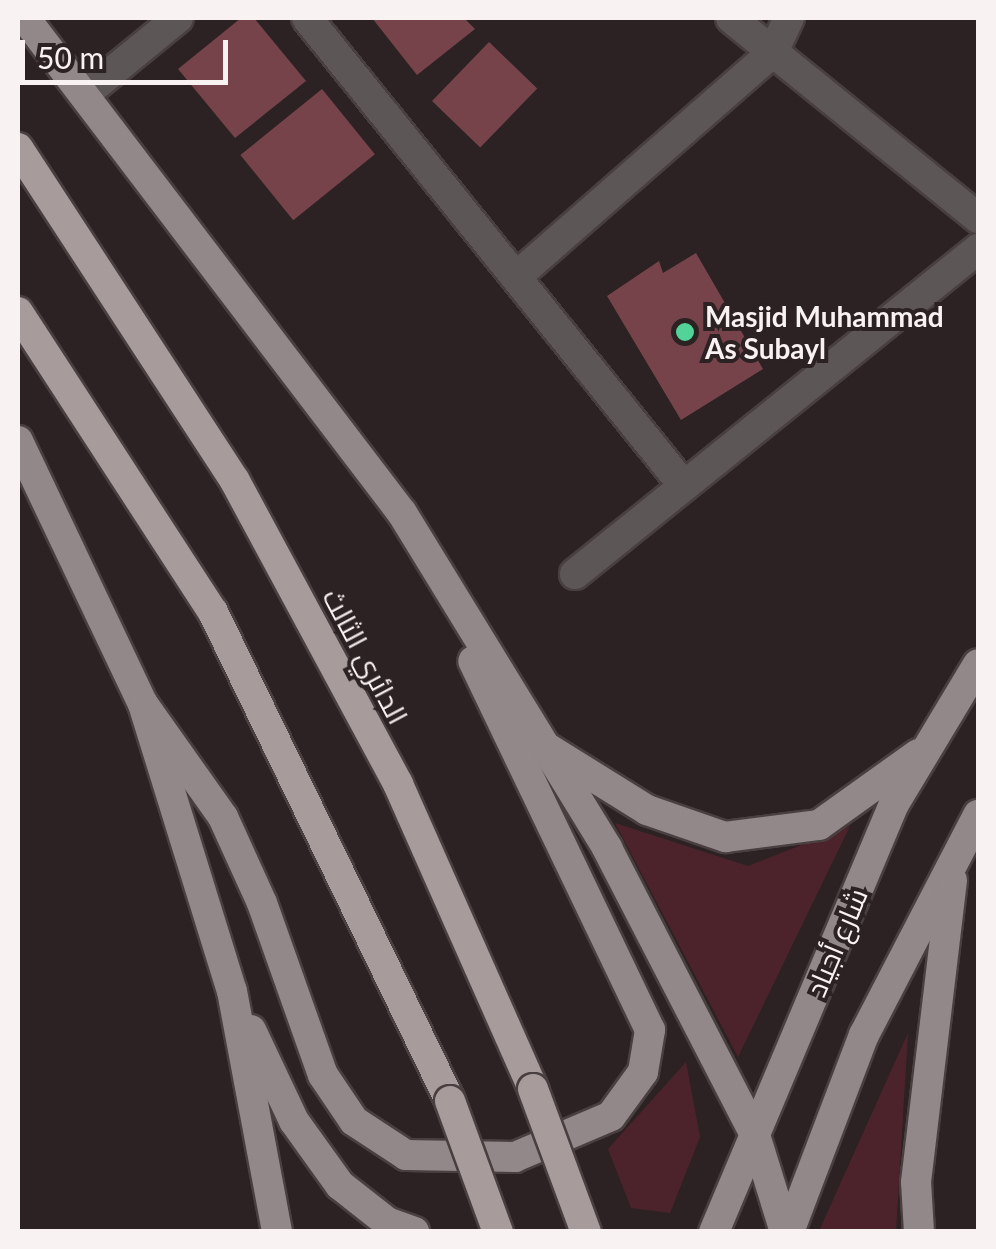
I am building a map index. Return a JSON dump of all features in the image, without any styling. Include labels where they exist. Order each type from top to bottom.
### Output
[{"type":"highway","name":"الدائري الثالث","points":[[18,148],[235,481],[398,784],[534,1089],[586,1232]]},
{"type":"highway","points":[[18,312],[213,612],[450,1101],[498,1232]]},
{"type":"main road","points":[[25,18],[402,513],[607,848],[755,1135],[787,1232]]},
{"type":"main road","points":[[18,441],[143,704],[232,991],[277,1232]]},
{"type":"main road","points":[[143,704],[223,817],[262,903],[323,1075],[354,1121],[406,1155],[515,1157],[611,1116],[643,1072],[650,1030],[402,513]]},
{"type":"main road","name":"شارع أجياد","points":[[714,1232],[894,804],[978,664]]},
{"type":"main road","points":[[544,746],[647,810],[725,837],[819,825],[928,747]]},
{"type":"main road","points":[[787,1232],[864,1035],[978,816]]},
{"type":"main road","points":[[919,1232],[916,1182],[954,862]]},
{"type":"main road","points":[[232,991],[294,1120],[340,1185],[387,1222],[414,1232]]},
{"type":"street","points":[[85,94],[178,18]]},
{"type":"street","points":[[307,18],[684,486]]},
{"type":"street","points":[[731,18],[978,218]]},
{"type":"street","points":[[516,276],[773,52],[788,18]]},
{"type":"street","points":[[575,574],[978,249]]},
{"type":"shaded area","points":[[615,823],[748,866],[850,826],[738,1057]]},
{"type":"shaded area","points":[[908,1033],[896,1231],[819,1231]]},
{"type":"shaded area","points":[[686,1062],[700,1137],[670,1213],[631,1208],[608,1149]]},
{"type":"building","points":[[241,18],[254,18],[306,81],[235,138],[178,69]]},
{"type":"building","points":[[372,18],[464,18],[475,29],[417,75]]},
{"type":"building","points":[[489,42],[537,89],[480,148],[432,101]]},
{"type":"building","points":[[322,89],[375,154],[293,220],[240,155]]},
{"type":"building","name":"Masjid Muhammad As Subayl","points":[[696,253],[763,369],[681,420],[607,296],[659,261],[663,273]]},
{"type":"place","name":"Masjid Muhammad As Subayl","points":[[685,332]]}]
